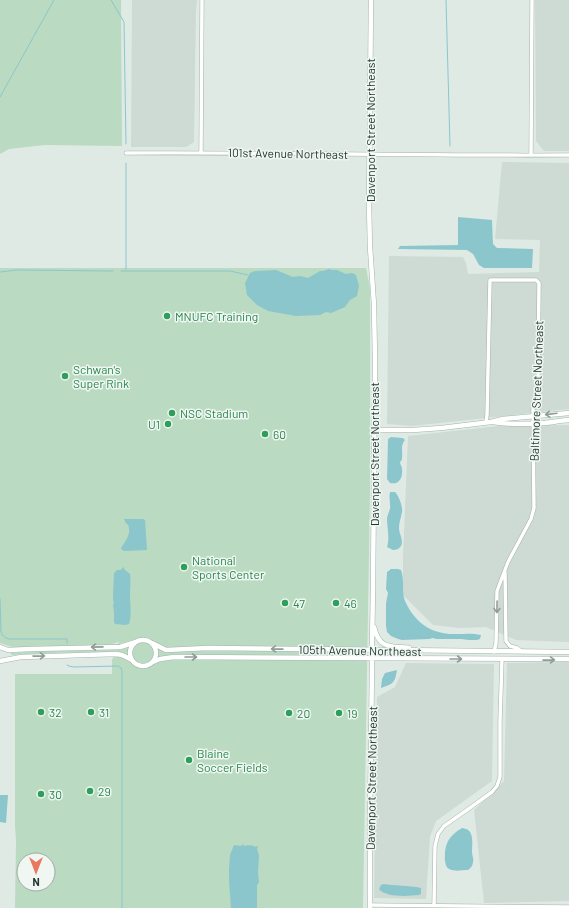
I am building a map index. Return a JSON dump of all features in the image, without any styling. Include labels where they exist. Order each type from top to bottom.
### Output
[{"type":"street","points":[[201,152],[202,0]]},
{"type":"street","name":"Davenport Street Northeast","points":[[370,906],[372,619],[374,590],[374,305],[370,230],[369,154],[371,0]]},
{"type":"street","points":[[531,155],[532,0]]},
{"type":"street","name":"101st Avenue Northeast","points":[[126,153],[201,152],[569,155]]},
{"type":"street","name":"Baltimore Street Northeast","points":[[486,422],[490,280],[536,280],[539,283],[538,382],[533,416],[534,508],[531,519],[505,569],[497,592],[496,643],[494,652]]},
{"type":"street","points":[[491,422],[503,419],[569,413]]},
{"type":"street","points":[[374,430],[434,429],[486,422],[502,424],[545,423],[569,420]]},
{"type":"street","name":"Baltimore Street Northeast","points":[[505,569],[506,640],[510,646],[523,652]]},
{"type":"street","points":[[372,619],[377,637],[387,646],[433,651]]},
{"type":"street","name":"105th Avenue Northeast","points":[[0,647],[8,650],[120,647],[139,640],[144,640],[166,650],[208,648],[569,652]]},
{"type":"street","points":[[132,660],[130,652],[131,648],[136,642]]},
{"type":"street","points":[[152,643],[156,654],[153,662]]},
{"type":"street","name":"105th Avenue Northeast","points":[[0,661],[21,657],[116,654],[132,660],[139,666],[149,665],[160,659],[174,657],[569,659]]},
{"type":"street","points":[[434,905],[435,846],[438,834],[444,826],[492,792],[497,786],[500,777],[502,659]]},
{"type":"street","points":[[370,906],[434,905],[569,907]]},
{"type":"shaded area","points":[[132,0],[197,0],[194,142],[186,147],[131,147]]},
{"type":"shaded area","points":[[535,0],[569,0],[569,151],[544,151],[536,141]]},
{"type":"shaded area","points":[[502,162],[569,163],[569,409],[412,426],[387,424],[389,256],[463,257],[468,274],[539,272],[540,240],[495,239]]},
{"type":"shaded area","points":[[569,425],[569,642],[516,640],[486,627],[460,628],[433,625],[403,595],[408,436],[498,426]]},
{"type":"shaded area","points":[[569,662],[569,901],[484,903],[474,810],[504,781],[507,663]]},
{"type":"shaded area","points":[[406,663],[494,664],[492,781],[436,821],[430,837],[426,899],[374,898],[377,697],[395,687]]},
{"type":"green space","points":[[0,0],[121,0],[122,146],[45,145],[9,149],[0,154]]},
{"type":"green space","name":"National Sports Center","points":[[0,268],[366,268],[370,288],[370,492],[363,908],[15,908],[15,674],[112,674],[112,660],[115,652],[11,655],[11,653],[116,650],[119,642],[99,648],[31,649],[12,647],[0,643]]},
{"type":"water","points":[[458,217],[492,220],[493,244],[497,248],[533,249],[532,268],[484,268],[479,265],[473,254],[467,250],[398,249],[400,246],[458,245]]},
{"type":"water","points":[[329,269],[356,275],[359,286],[357,296],[350,300],[345,307],[331,313],[326,312],[320,315],[296,316],[268,311],[257,305],[247,295],[245,283],[250,273],[255,271],[276,270],[293,277],[300,276],[308,278],[320,271]]},
{"type":"water","points":[[391,437],[403,438],[405,440],[402,449],[402,459],[400,462],[402,474],[400,480],[396,483],[390,483],[387,479],[388,439]]},
{"type":"water","points":[[390,492],[395,492],[402,510],[399,528],[402,544],[399,548],[394,550],[387,547],[387,518],[390,508]]},
{"type":"water","points":[[124,519],[145,520],[147,550],[124,551],[121,549],[128,537],[129,531],[128,525]]},
{"type":"water","points":[[123,567],[130,574],[131,610],[129,624],[125,625],[115,624],[113,605],[114,573],[117,570],[121,570]]},
{"type":"water","points":[[391,569],[401,570],[405,601],[414,616],[425,626],[432,630],[448,634],[478,634],[481,635],[480,639],[469,640],[433,638],[402,640],[391,636],[387,632],[386,626],[386,603],[388,593],[386,589],[387,572]]},
{"type":"water","points":[[397,670],[393,682],[381,688],[382,679],[385,673]]},
{"type":"water","points":[[0,795],[8,795],[6,823],[0,822]]},
{"type":"water","points":[[462,828],[471,834],[473,864],[468,870],[451,870],[446,866],[446,846],[453,834]]},
{"type":"water","points":[[243,844],[244,846],[250,845],[258,847],[259,882],[257,885],[257,908],[231,908],[229,881],[230,855],[234,845],[241,846]]},
{"type":"water","points":[[383,884],[421,888],[421,894],[404,896],[387,894],[379,889]]},
{"type":"waterway","points":[[0,97],[54,0]]},
{"type":"waterway","points":[[111,0],[124,22],[126,144]]},
{"type":"waterway","points":[[446,0],[450,146]]},
{"type":"waterway","points":[[126,163],[126,269]]},
{"type":"waterway","points":[[0,272],[17,270],[113,271]]},
{"type":"waterway","points":[[121,271],[230,271],[248,275]]},
{"type":"waterway","points":[[0,599],[1,632],[4,637],[10,639],[67,639],[67,643]]},
{"type":"waterway","points":[[67,665],[74,667],[118,666],[122,671],[122,908]]},
{"type":"place","name":"MNUFC Training","points":[[167,316]]},
{"type":"place","name":"Schwan's Super Rink","points":[[65,376]]},
{"type":"place","name":"NSC Stadium","points":[[172,413]]},
{"type":"place","name":"U1","points":[[168,424]]},
{"type":"place","name":"60","points":[[265,434]]},
{"type":"place","name":"National Sports Center","points":[[184,567]]},
{"type":"place","name":"47","points":[[285,603]]},
{"type":"place","name":"46","points":[[336,603]]},
{"type":"place","name":"32","points":[[41,712]]},
{"type":"place","name":"31","points":[[91,712]]},
{"type":"place","name":"20","points":[[289,713]]},
{"type":"place","name":"19","points":[[339,713]]},
{"type":"place","name":"Blaine Soccer Fields","points":[[189,760]]},
{"type":"place","name":"29","points":[[90,791]]},
{"type":"place","name":"30","points":[[41,794]]}]
